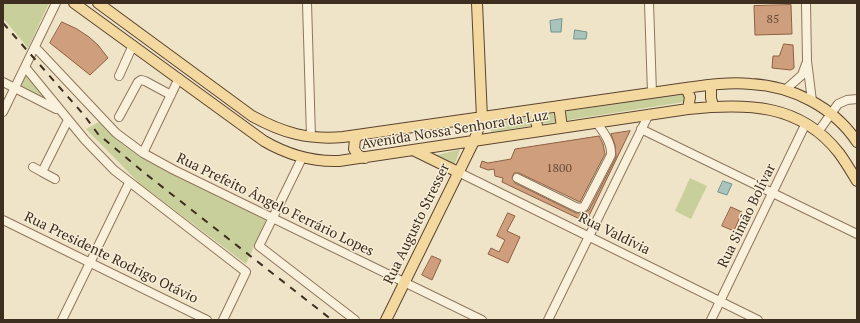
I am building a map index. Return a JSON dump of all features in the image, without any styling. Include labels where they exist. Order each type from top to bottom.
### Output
[{"type":"main road","name":"Avenida Nossa Senhora da Luz","points":[[74,3],[179,78],[264,142],[302,158],[329,162],[365,158],[649,114],[713,106],[747,106],[760,107],[785,113],[806,123],[818,132],[839,153],[857,180]]},
{"type":"main road","name":"Avenida Nossa Senhora da Luz","points":[[98,3],[252,116],[287,132],[311,138],[359,136],[686,88],[711,85],[752,84],[785,90],[812,101],[831,114],[848,130],[857,142]]},
{"type":"main road","points":[[477,3],[482,118]]},
{"type":"main road","points":[[111,30],[117,31],[122,29],[124,24],[123,21]]},
{"type":"main road","points":[[711,85],[711,98],[713,106]]},
{"type":"main road","points":[[686,88],[690,97],[688,109]]},
{"type":"main road","points":[[559,106],[562,127]]},
{"type":"main road","points":[[534,110],[538,131]]},
{"type":"main road","name":"Rua Augusto Stresser","points":[[386,320],[474,141],[482,118]]},
{"type":"main road","points":[[359,136],[355,139],[354,149],[358,156],[365,158]]},
{"type":"main road","points":[[413,150],[458,172]]},
{"type":"street","points":[[3,112],[56,3]]},
{"type":"street","points":[[307,3],[311,138]]},
{"type":"street","points":[[649,3],[652,93]]},
{"type":"street","points":[[806,3],[807,61],[812,101]]},
{"type":"street","points":[[119,76],[133,45]]},
{"type":"street","name":"Rua Prefeito Ângelo Ferrário Lopes","points":[[35,47],[112,129],[143,153],[174,170],[482,320]]},
{"type":"street","points":[[785,90],[802,75],[807,61]]},
{"type":"street","points":[[25,67],[99,156],[129,182],[246,272],[223,320]]},
{"type":"street","points":[[143,153],[179,78]]},
{"type":"street","points":[[119,118],[138,82],[141,80],[171,95]]},
{"type":"street","points":[[3,82],[60,110]]},
{"type":"street","points":[[818,132],[842,101],[857,99]]},
{"type":"street","points":[[548,320],[649,114]]},
{"type":"street","points":[[42,172],[68,120]]},
{"type":"street","points":[[517,178],[578,208],[584,207],[611,155],[610,145],[596,122]]},
{"type":"street","name":"Rua Simão Bolívar","points":[[711,320],[806,123]]},
{"type":"street","points":[[641,129],[857,234]]},
{"type":"street","points":[[302,158],[259,246],[355,320]]},
{"type":"street","points":[[33,167],[55,179]]},
{"type":"street","name":"Rua Valdívia","points":[[458,172],[758,320]]},
{"type":"street","points":[[62,320],[129,182]]},
{"type":"street","name":"Rua Presidente Rodrigo Otávio","points":[[3,220],[207,320]]},
{"type":"green space","points":[[3,3],[49,3],[28,48],[3,18]]},
{"type":"green space","points":[[27,73],[51,103],[19,88]]},
{"type":"green space","points":[[684,93],[684,102],[491,132],[492,123]]},
{"type":"green space","points":[[99,122],[122,144],[139,156],[164,170],[266,220],[246,264],[139,183],[86,129]]},
{"type":"green space","points":[[460,150],[454,166],[432,156]]},
{"type":"green space","points":[[690,178],[707,186],[691,219],[675,211]]},
{"type":"water","points":[[562,19],[561,32],[551,32],[550,21]]},
{"type":"water","points":[[575,30],[587,32],[586,39],[574,39]]},
{"type":"water","points":[[723,181],[732,184],[727,195],[718,192]]},
{"type":"building","points":[[791,5],[792,34],[755,35],[754,6]]},
{"type":"building","points":[[62,22],[89,37],[98,45],[108,58],[90,75],[50,43]]},
{"type":"building","points":[[784,44],[793,45],[794,68],[791,70],[772,68],[773,56],[779,56]]},
{"type":"building","points":[[630,131],[586,222],[502,182],[503,178],[495,176],[494,169],[488,170],[480,167],[482,161],[488,163],[511,159],[515,149],[599,136],[603,144],[605,154],[580,202],[519,173],[514,173],[512,178],[515,183],[576,213],[585,212],[589,210],[616,157],[615,145],[611,134]]},
{"type":"building","points":[[731,207],[742,212],[734,231],[722,226]]},
{"type":"building","points":[[508,213],[515,216],[507,231],[520,237],[508,263],[488,254],[491,248],[499,252],[505,240],[497,236]]},
{"type":"building","points":[[432,256],[441,260],[432,280],[422,275]]},
{"type":"railway","points":[[3,23],[84,115],[98,134],[142,171],[332,320]]}]
